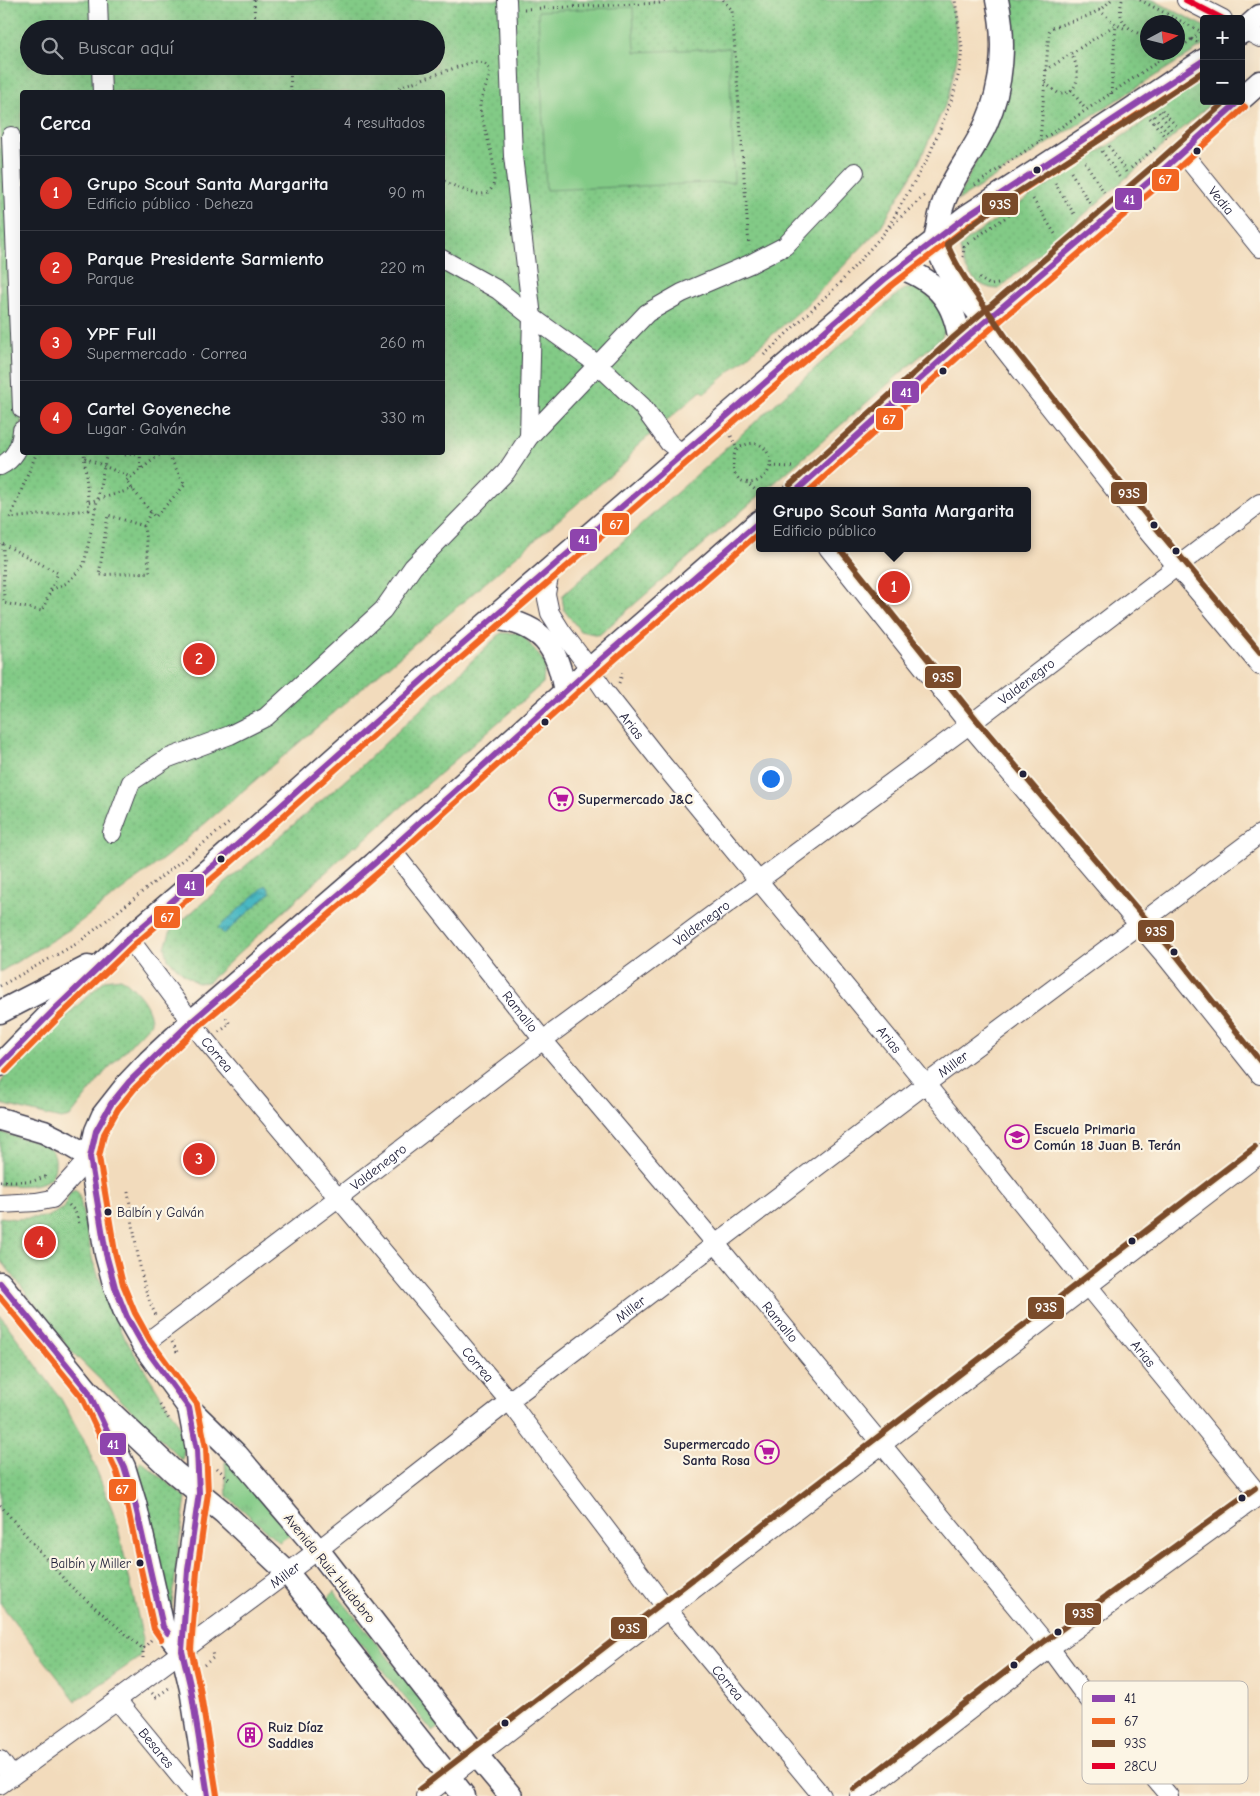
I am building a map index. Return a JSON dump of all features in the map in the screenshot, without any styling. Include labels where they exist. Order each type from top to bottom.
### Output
[{"type":"main road","points":[[986,322],[957,284],[945,263],[936,241],[939,218],[945,198],[953,180],[980,135],[994,101],[999,81],[1002,46],[1002,29],[997,0]]},
{"type":"main road","points":[[0,1065],[106,958],[221,859],[493,618],[886,278],[996,196],[1124,114],[1200,54]]},
{"type":"main road","points":[[1245,96],[1260,82]]},
{"type":"main road","points":[[800,487],[960,343],[986,322],[1176,144],[1233,105]]},
{"type":"main road","points":[[901,268],[917,274],[931,283],[943,295],[952,310],[958,326],[960,343]]},
{"type":"main road","points":[[0,1119],[44,1132],[90,1157],[96,1132],[111,1104],[148,1061],[756,524]]},
{"type":"main road","points":[[493,618],[513,620],[531,628],[545,640],[556,656],[565,693]]},
{"type":"main road","points":[[0,1012],[106,958]]},
{"type":"main road","name":"Avenida Ruiz Huidobro","points":[[90,1157],[106,1254],[115,1287],[127,1318],[143,1345],[189,1408],[237,1455],[318,1550],[478,1757],[511,1796]]},
{"type":"main road","points":[[1,1287],[88,1390],[174,1472],[223,1512],[287,1572],[464,1796]]},
{"type":"main road","points":[[88,1390],[124,1467],[163,1626],[182,1651]]},
{"type":"main road","points":[[189,1408],[200,1471],[199,1493],[188,1570],[182,1651],[208,1796]]},
{"type":"street","points":[[98,0],[99,20]]},
{"type":"street","points":[[1186,0],[1215,15]]},
{"type":"street","points":[[507,5],[513,156],[532,317],[529,437]]},
{"type":"street","points":[[101,75],[102,90]]},
{"type":"street","points":[[11,136],[20,359]]},
{"type":"street","name":"Vedia","points":[[1176,144],[1260,248]]},
{"type":"street","points":[[112,833],[131,782],[166,759],[230,735],[266,717],[383,610],[413,566],[506,472],[529,437],[647,313],[682,293],[750,264],[784,246],[855,172]]},
{"type":"street","points":[[445,261],[498,290],[597,364],[642,406],[670,443],[683,454]]},
{"type":"street","points":[[986,322],[1002,347],[1177,567],[1260,666]]},
{"type":"street","points":[[0,466],[15,455],[20,444]]},
{"type":"street","name":"Valdenegro","points":[[143,1345],[544,1040],[969,725],[1260,503]]},
{"type":"street","points":[[831,552],[969,725],[1140,926],[1260,1074]]},
{"type":"street","name":"Arias","points":[[550,570],[546,594],[550,613],[607,694],[1260,1495]]},
{"type":"street","name":"Miller","points":[[6,1780],[318,1550],[509,1401],[926,1084],[1140,926],[1260,834]]},
{"type":"street","name":"Ramallo","points":[[390,848],[544,1040],[716,1244],[1050,1648],[1082,1691]]},
{"type":"street","name":"Correa","points":[[129,938],[191,1022],[509,1401],[667,1609],[822,1796]]},
{"type":"street","points":[[425,1796],[1260,1154]]},
{"type":"street","points":[[0,1204],[52,1199],[90,1157]]},
{"type":"street","points":[[859,1796],[1050,1648],[1260,1495]]},
{"type":"street","name":"Besares","points":[[117,1700],[196,1796]]},
{"type":"street","points":[[0,1760],[6,1780]]},
{"type":"street","name":"Ramallo","points":[[1159,1784],[1169,1796]]},
{"type":"path","points":[[254,0],[255,20]]},
{"type":"path","points":[[647,0],[653,3]]},
{"type":"path","points":[[507,5],[653,3],[667,0]]},
{"type":"path","points":[[723,0],[732,10],[750,264]]},
{"type":"path","points":[[886,231],[929,156],[953,96],[960,68],[962,48],[955,0]]},
{"type":"path","points":[[1040,141],[1049,32],[1051,28],[1099,10],[1111,0]]},
{"type":"path","points":[[1122,0],[1121,16],[1123,23],[1129,29]]},
{"type":"path","points":[[1140,0],[1200,30]]},
{"type":"path","points":[[1099,10],[1116,24],[1140,34]]},
{"type":"path","points":[[1046,70],[1116,24]]},
{"type":"path","points":[[1116,24],[1111,93],[1124,114]]},
{"type":"path","points":[[1185,44],[1200,33]]},
{"type":"path","points":[[1192,39],[1200,48]]},
{"type":"path","points":[[1045,83],[1059,94],[1064,94],[1071,90],[1077,83],[1078,73],[1071,54]]},
{"type":"path","points":[[971,187],[1160,60]]},
{"type":"path","points":[[445,71],[472,62],[483,62],[490,70],[480,105],[495,174],[493,187],[488,192],[482,194],[476,194],[445,181]]},
{"type":"path","points":[[290,75],[291,90]]},
{"type":"path","points":[[398,90],[402,86],[434,75]]},
{"type":"path","points":[[1071,90],[1086,110]]},
{"type":"path","points":[[1173,132],[1160,111],[1178,128]]},
{"type":"path","points":[[1166,138],[1152,116],[1176,144]]},
{"type":"path","points":[[1109,146],[1126,172]]},
{"type":"path","points":[[1102,151],[1120,178]]},
{"type":"path","points":[[1085,162],[1104,192]]},
{"type":"path","points":[[1071,172],[1090,204]]},
{"type":"path","points":[[1055,183],[1076,217]]},
{"type":"path","points":[[839,284],[886,231],[926,193]]},
{"type":"path","points":[[1033,198],[1055,234]]},
{"type":"path","points":[[966,262],[963,256],[964,247],[972,241]]},
{"type":"path","points":[[976,274],[985,283],[994,285],[999,283]]},
{"type":"path","points":[[718,424],[732,437],[737,449]]},
{"type":"path","points":[[745,482],[763,478],[771,466],[770,458],[761,445],[754,443],[746,444],[737,449],[733,456],[732,465],[735,473],[745,482],[756,491]]},
{"type":"path","points":[[36,455],[10,518],[89,510],[84,455]]},
{"type":"path","points":[[51,590],[58,572],[3,544],[4,603],[42,611],[51,590],[67,583],[84,565],[106,455]]},
{"type":"path","points":[[140,455],[141,469]]},
{"type":"path","points":[[159,455],[126,481],[155,517],[184,485],[169,455]]},
{"type":"path","points":[[85,458],[130,477]]},
{"type":"path","points":[[89,502],[133,489]]},
{"type":"path","points":[[144,526],[108,515],[99,575],[150,572],[144,526],[150,511]]},
{"type":"path","points":[[128,1192],[142,1274],[154,1311],[178,1354]]},
{"type":"path","points":[[0,1504],[68,1584],[143,1649]]},
{"type":"green space","points":[[0,0],[950,0],[955,21],[957,58],[948,99],[917,166],[880,228],[803,308],[705,393],[701,391],[635,448],[627,461],[167,856],[72,928],[0,972]]},
{"type":"green space","points":[[1006,0],[1153,0],[1182,15],[1140,15],[1140,60],[1180,60],[957,201],[1003,104]]},
{"type":"green space","points":[[633,7],[635,52],[729,48],[734,182],[546,190],[538,11]]},
{"type":"green space","points":[[1185,16],[1200,24],[1200,48],[1185,57]]},
{"type":"green space","points":[[1200,79],[1200,105],[1209,105],[999,289],[984,286],[972,277],[967,271],[961,256],[960,248],[966,241],[1026,199],[1135,128]]},
{"type":"green space","points":[[916,287],[936,303],[949,324],[941,338],[770,487],[756,487],[756,498],[599,635],[580,631],[564,610],[562,596],[902,290]]},
{"type":"green space","points":[[501,633],[521,633],[545,663],[543,683],[358,845],[354,846],[208,982],[197,983],[168,959],[165,947],[171,930],[357,770]]},
{"type":"green space","points":[[121,978],[132,987],[145,1003],[151,1023],[104,1073],[70,1117],[61,1119],[1,1104],[0,1084],[11,1067],[105,980]]},
{"type":"green space","points":[[0,1132],[40,1143],[50,1149],[54,1155],[55,1162],[53,1173],[49,1179],[34,1185],[0,1185]]},
{"type":"green space","points":[[75,1189],[79,1194],[93,1262],[121,1332],[181,1428],[185,1448],[182,1460],[72,1352],[0,1259],[0,1217],[16,1219],[47,1217],[64,1208],[70,1192]]},
{"type":"green space","points":[[0,1315],[61,1399],[86,1444],[116,1519],[143,1639],[140,1657],[76,1701],[0,1603]]},
{"type":"green space","points":[[230,1460],[291,1534],[279,1542],[227,1496],[225,1462]]},
{"type":"green space","points":[[141,1461],[186,1498],[170,1620],[137,1468]]},
{"type":"green space","points":[[334,1591],[443,1725],[433,1732],[325,1600]]},
{"type":"water","points":[[266,885],[271,892],[224,934],[218,928]]},
{"type":"transit line","name":"28CU","points":[[1186,0],[1215,15]]},
{"type":"transit line","name":"41","points":[[0,1065],[129,938],[221,859],[447,658],[886,278],[967,216],[1200,63]]},
{"type":"transit line","name":"67","points":[[6,1071],[135,944],[227,866],[453,665],[892,285],[972,223],[1200,74]]},
{"type":"transit line","name":"93S","points":[[1200,74],[1001,203],[947,244],[960,270],[1009,342],[1154,525],[1260,652]]},
{"type":"transit line","name":"93S","points":[[790,485],[954,337],[1222,105]]},
{"type":"transit line","name":"41","points":[[800,487],[960,343],[1166,167],[1235,105]]},
{"type":"transit line","name":"67","points":[[813,487],[966,350],[1172,174],[1245,107]]},
{"type":"transit line","name":"41","points":[[208,1796],[191,1689],[182,1651],[188,1570],[199,1493],[197,1450],[189,1408],[143,1345],[127,1317],[115,1287],[106,1254],[90,1157],[96,1131],[111,1104],[129,1082],[191,1022],[374,864],[590,669],[756,524]]},
{"type":"transit line","name":"67","points":[[217,1795],[200,1688],[191,1650],[197,1571],[208,1493],[206,1448],[197,1404],[150,1340],[135,1313],[123,1284],[115,1252],[99,1157],[104,1134],[118,1109],[135,1088],[197,1028],[380,871],[596,676],[756,536]]},
{"type":"transit line","name":"93S","points":[[842,552],[976,719],[1172,950],[1260,1061]]},
{"type":"transit line","name":"93S","points":[[420,1789],[1255,1147]]},
{"type":"transit line","name":"41","points":[[0,1283],[88,1391],[124,1467],[135,1503],[163,1627],[168,1633]]},
{"type":"transit line","name":"67","points":[[0,1297],[81,1396],[116,1470],[127,1505],[154,1629],[161,1639]]},
{"type":"transit line","name":"93S","points":[[854,1789],[1045,1641],[1255,1488]]},
{"type":"place","name":"Grupo Scout Santa Margarita","points":[[894,587]]},
{"type":"place","name":"Parque Presidente Sarmiento","points":[[199,659]]},
{"type":"place","name":"Supermercado J&C","points":[[561,799]]},
{"type":"place","name":"Escuela Primaria Común 18 Juan B. Terán","points":[[1017,1137]]},
{"type":"place","name":"YPF Full","points":[[199,1159]]},
{"type":"place","name":"Balbín y Galván","points":[[108,1212]]},
{"type":"place","name":"Cartel Goyeneche","points":[[40,1242]]},
{"type":"place","name":"Supermercado Santa Rosa","points":[[767,1452]]},
{"type":"place","name":"Balbín y Miller","points":[[140,1563]]},
{"type":"place","name":"Ruiz Díaz Saddles","points":[[250,1735]]}]
